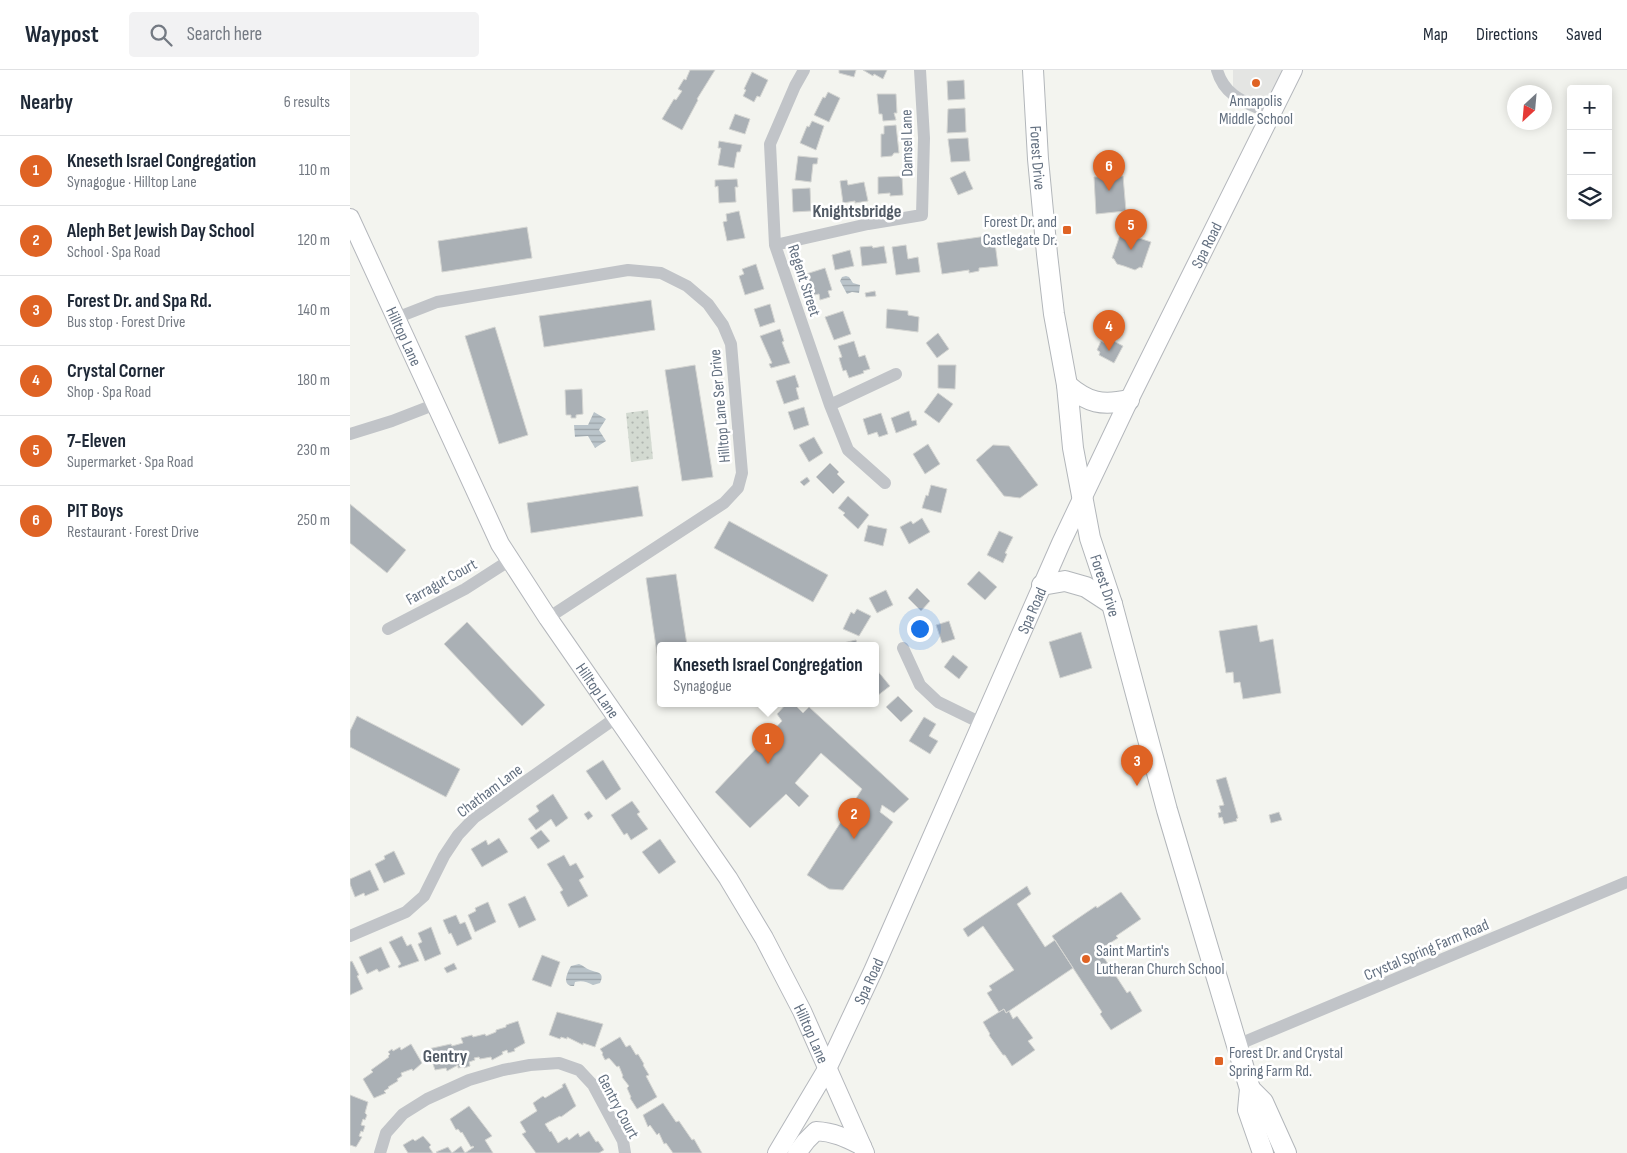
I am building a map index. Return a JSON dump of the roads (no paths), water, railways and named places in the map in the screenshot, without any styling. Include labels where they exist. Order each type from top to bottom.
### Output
[{"type":"main road","name":"Forest Drive","points":[[1033,70],[1038,159],[1047,254],[1082,501],[1090,538],[1112,604],[1167,810],[1250,1089],[1248,1110],[1263,1153]]},
{"type":"main road","points":[[1067,385],[1076,394],[1096,403],[1112,404],[1129,400]]},
{"type":"main road","points":[[1042,585],[1065,581],[1086,587],[1112,604]]},
{"type":"main road","name":"Forest Drive","points":[[1250,1089],[1263,1102],[1286,1153]]},
{"type":"street","name":"Regent Street","points":[[804,70],[770,144],[775,245],[830,405],[848,450],[885,483]]},
{"type":"street","name":"Damsel Lane","points":[[775,245],[868,224],[922,215],[924,138],[920,70]]},
{"type":"street","points":[[1217,70],[1221,82],[1227,90],[1236,97],[1271,114]]},
{"type":"street","name":"Spa Road","points":[[777,1153],[827,1070],[1042,585],[1129,400],[1293,70]]},
{"type":"street","name":"Hilltop Lane","points":[[350,218],[486,513],[510,560],[728,878],[764,938],[802,1011],[864,1150]]},
{"type":"street","name":"Hilltop Lane Ser Drive","points":[[396,318],[438,302],[628,270],[661,273],[688,286],[708,304],[723,325],[731,344],[742,473],[738,488],[724,503],[548,618]]},
{"type":"street","points":[[830,405],[896,374]]},
{"type":"street","points":[[350,434],[384,424],[436,404]]},
{"type":"street","name":"Farragut Court","points":[[388,629],[465,588],[510,560]]},
{"type":"street","points":[[903,648],[920,685],[938,702],[981,723]]},
{"type":"street","name":"Chatham Lane","points":[[350,936],[406,912],[424,896],[444,856],[458,835],[475,817],[617,717]]},
{"type":"street","name":"Crystal Spring Farm Road","points":[[1237,1045],[1627,882]]},
{"type":"street","name":"Gentry Court","points":[[380,1153],[386,1133],[403,1114],[427,1099],[469,1080],[503,1070],[530,1065],[559,1064],[579,1070],[593,1085],[623,1141],[625,1153]]},
{"type":"street","points":[[797,1153],[816,1131],[840,1135],[864,1150]]},
{"type":"place","name":"Annapolis Middle School","points":[[1256,83]]},
{"type":"place","name":"PIT Boys","points":[[1109,191]]},
{"type":"place","name":"Forest Dr. and Castlegate Dr.","points":[[1067,230]]},
{"type":"place","name":"7-Eleven","points":[[1131,250]]},
{"type":"place","name":"Crystal Corner","points":[[1109,351]]},
{"type":"place","name":"Kneseth Israel Congregation","points":[[768,764]]},
{"type":"place","name":"Forest Dr. and Spa Rd.","points":[[1137,786]]},
{"type":"place","name":"Aleph Bet Jewish Day School","points":[[854,839]]},
{"type":"place","name":"Saint Martin's Lutheran Church School","points":[[1086,959]]},
{"type":"place","name":"Forest Dr. and Crystal Spring Farm Rd.","points":[[1219,1061]]},
{"type":"district","name":"Knightsbridge","points":[[857,211]]},
{"type":"district","name":"Gentry","points":[[445,1056]]}]
